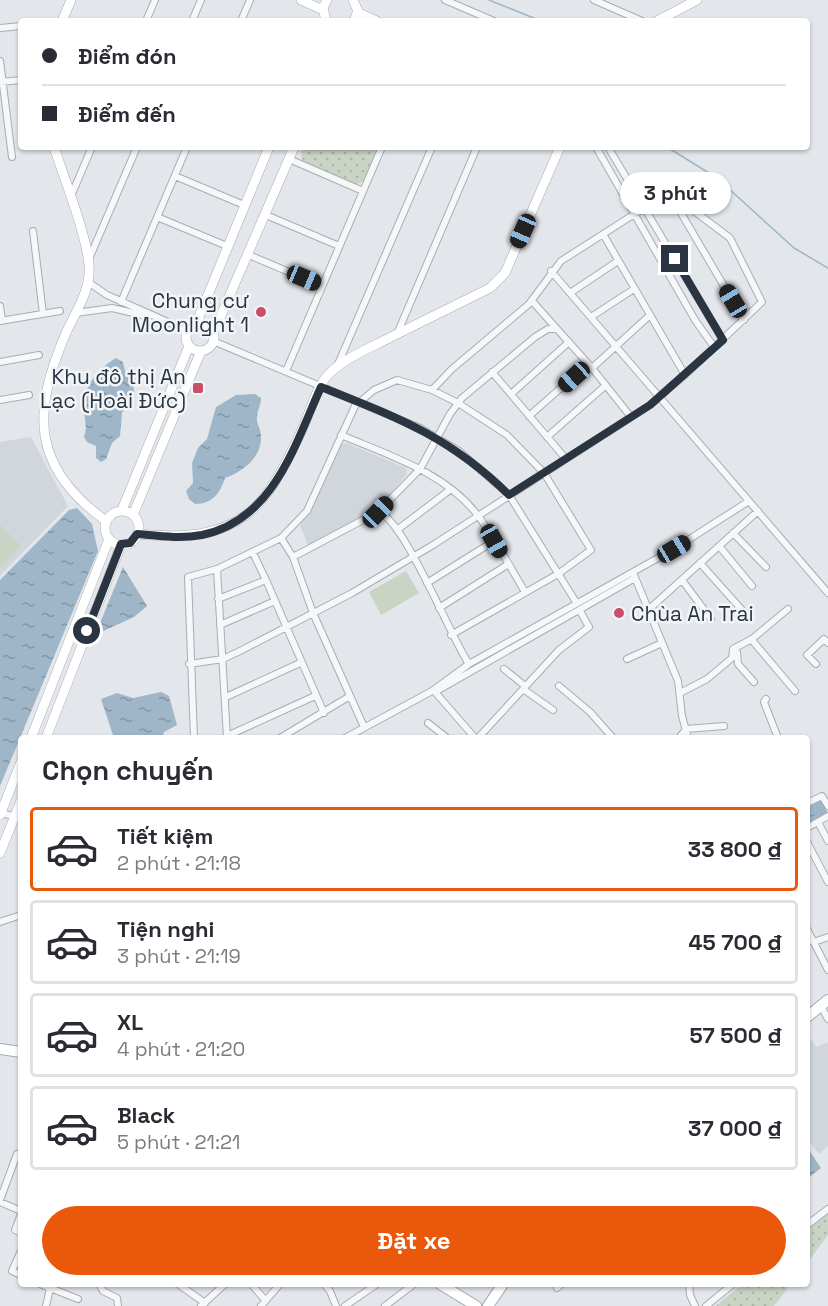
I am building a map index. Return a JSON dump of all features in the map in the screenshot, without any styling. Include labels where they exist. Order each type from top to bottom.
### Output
[{"type":"main road","points":[[810,1015],[825,1003]]},
{"type":"main road","points":[[0,1049],[18,1052]]},
{"type":"main road","points":[[445,1287],[476,1306]]},
{"type":"main road","points":[[488,1306],[501,1287]]},
{"type":"street","points":[[63,18],[71,0]]},
{"type":"street","points":[[147,18],[155,0]]},
{"type":"street","points":[[193,18],[201,0]]},
{"type":"street","points":[[242,18],[250,0]]},
{"type":"street","points":[[301,0],[324,14]]},
{"type":"street","points":[[446,0],[487,18]]},
{"type":"street","points":[[594,0],[635,18]]},
{"type":"street","points":[[663,18],[697,0]]},
{"type":"street","points":[[356,8],[372,18]]},
{"type":"street","points":[[0,28],[18,26]]},
{"type":"street","points":[[0,61],[12,157]]},
{"type":"street","points":[[1,82],[18,80]]},
{"type":"street","points":[[55,150],[88,260],[88,282],[49,379],[44,437],[65,481],[84,504],[106,520]]},
{"type":"street","points":[[70,198],[91,150]]},
{"type":"street","points":[[88,260],[136,150]]},
{"type":"street","points":[[121,302],[186,150]]},
{"type":"street","points":[[122,510],[189,346],[186,338],[188,331],[196,324],[265,150]]},
{"type":"street","points":[[133,515],[201,351],[210,347],[293,150]]},
{"type":"street","points":[[286,371],[381,150]]},
{"type":"street","points":[[137,534],[171,537],[203,535],[233,522],[253,509],[269,493],[284,469],[321,387],[337,367],[431,150]]},
{"type":"street","points":[[396,334],[476,150]]},
{"type":"street","points":[[337,367],[396,334],[490,288],[499,280],[505,273],[559,150]]},
{"type":"street","points":[[598,150],[695,320],[714,347]]},
{"type":"street","points":[[610,150],[723,340]]},
{"type":"street","points":[[289,159],[363,190]]},
{"type":"street","points":[[175,176],[244,206]]},
{"type":"street","points":[[432,390],[452,369],[532,301],[551,271],[570,254],[669,192]]},
{"type":"street","points":[[189,664],[223,659],[286,629],[414,556],[660,397],[744,320],[762,302],[730,238],[669,192]]},
{"type":"street","points":[[669,192],[744,320]]},
{"type":"street","points":[[266,215],[339,246]]},
{"type":"street","points":[[157,217],[227,246]]},
{"type":"street","points":[[33,231],[43,314]]},
{"type":"street","points":[[603,234],[685,375]]},
{"type":"street","points":[[249,255],[322,286]]},
{"type":"street","points":[[570,293],[618,261]]},
{"type":"street","points":[[551,271],[828,593]]},
{"type":"street","points":[[88,282],[121,302],[188,331]]},
{"type":"street","points":[[591,317],[634,289]]},
{"type":"street","points":[[532,301],[632,417]]},
{"type":"street","points":[[0,306],[1,321],[60,311]]},
{"type":"street","points":[[75,313],[112,308],[152,316]]},
{"type":"street","points":[[529,416],[649,316]]},
{"type":"street","points":[[196,324],[208,326],[213,338],[438,437],[475,464],[509,495],[576,602]]},
{"type":"street","points":[[293,557],[378,512],[420,469],[458,403],[535,337],[548,329],[557,329]]},
{"type":"street","points":[[511,394],[569,342]]},
{"type":"street","points":[[189,346],[201,351]]},
{"type":"street","points":[[0,362],[39,355]]},
{"type":"street","points":[[492,372],[566,459]]},
{"type":"street","points":[[194,735],[189,664],[188,577],[217,569],[253,554],[280,538],[307,511],[358,402],[374,390],[397,380],[432,390],[458,403],[507,435],[544,473],[591,550],[558,574],[451,634]]},
{"type":"street","points":[[548,437],[605,387]]},
{"type":"street","points":[[0,400],[28,395]]},
{"type":"street","points":[[341,435],[420,469],[451,489],[478,515],[525,592]]},
{"type":"street","points":[[397,530],[451,489]]},
{"type":"street","points":[[473,735],[435,692],[580,611],[749,501]]},
{"type":"street","points":[[122,510],[133,515],[138,523],[137,534],[130,543],[121,544],[109,539],[104,529],[106,520],[111,514],[122,510]]},
{"type":"street","points":[[647,611],[758,511]]},
{"type":"street","points":[[378,512],[387,516],[414,556],[451,634],[469,664]]},
{"type":"street","points":[[733,533],[766,567]]},
{"type":"street","points":[[280,538],[293,557],[313,613],[364,727]]},
{"type":"street","points":[[31,735],[109,539]]},
{"type":"street","points":[[427,583],[494,541]]},
{"type":"street","points":[[47,735],[121,544]]},
{"type":"street","points":[[719,546],[752,586]]},
{"type":"street","points":[[253,554],[324,713]]},
{"type":"street","points":[[700,563],[742,610]]},
{"type":"street","points":[[439,608],[507,565]]},
{"type":"street","points":[[217,569],[227,735]]},
{"type":"street","points":[[350,735],[440,686],[469,664],[576,602],[634,575]]},
{"type":"street","points":[[634,575],[678,681],[687,735]]},
{"type":"street","points":[[218,599],[266,580]]},
{"type":"street","points":[[682,580],[711,620]]},
{"type":"street","points":[[220,625],[275,601]]},
{"type":"street","points":[[680,693],[707,679],[732,658],[735,648],[751,639],[788,609]]},
{"type":"street","points":[[479,735],[559,650],[589,627],[580,611]]},
{"type":"street","points":[[751,639],[795,691]]},
{"type":"street","points":[[816,664],[807,655],[824,639],[828,643]]},
{"type":"street","points":[[627,659],[662,643]]},
{"type":"street","points":[[735,648],[738,664],[754,681]]},
{"type":"street","points":[[226,697],[300,663]]},
{"type":"street","points":[[504,669],[553,710]]},
{"type":"street","points":[[559,686],[590,712],[610,735]]},
{"type":"street","points":[[231,735],[315,696]]},
{"type":"street","points":[[285,735],[350,696]]},
{"type":"street","points":[[766,699],[764,702],[777,735]]},
{"type":"street","points":[[428,723],[443,735]]},
{"type":"street","points":[[681,735],[686,729],[724,726]]},
{"type":"street","points":[[0,853],[4,835],[18,818],[1,814],[18,770]]},
{"type":"street","points":[[810,802],[825,795],[828,806]]},
{"type":"street","points":[[810,826],[828,816]]},
{"type":"street","points":[[818,822],[828,841]]},
{"type":"street","points":[[810,848],[828,882]]},
{"type":"street","points":[[0,922],[18,916]]},
{"type":"street","points":[[828,937],[810,940],[828,970]]},
{"type":"street","points":[[825,1003],[828,1019]]},
{"type":"street","points":[[17,1154],[0,1201],[18,1210]]},
{"type":"street","points":[[810,1223],[828,1209]]},
{"type":"street","points":[[18,1258],[12,1271],[18,1274]]},
{"type":"street","points":[[46,1306],[50,1287]]},
{"type":"street","points":[[52,1287],[78,1299]]},
{"type":"street","points":[[101,1287],[103,1291],[117,1298],[118,1306]]},
{"type":"street","points":[[182,1287],[203,1304],[222,1287]]},
{"type":"street","points":[[253,1287],[263,1303],[277,1287]]},
{"type":"street","points":[[325,1306],[335,1303],[327,1287]]},
{"type":"street","points":[[330,1291],[335,1287]]},
{"type":"street","points":[[345,1306],[373,1287]]},
{"type":"street","points":[[385,1306],[410,1287]]},
{"type":"street","points":[[689,1287],[694,1306]]},
{"type":"street","points":[[706,1306],[729,1287]]},
{"type":"shaded area","points":[[31,437],[68,506],[0,576],[0,442]]},
{"type":"shaded area","points":[[346,443],[406,468],[407,474],[381,505],[309,547],[300,526],[325,480],[340,445]]},
{"type":"shaded area","points":[[810,1039],[817,1047],[828,1042],[828,1146],[819,1154],[810,1143]]},
{"type":"green space","points":[[302,150],[377,150],[364,181],[355,185],[303,163]]},
{"type":"green space","points":[[0,525],[21,546],[0,567]]},
{"type":"green space","points":[[406,571],[419,593],[381,615],[369,592]]},
{"type":"green space","points":[[828,1211],[828,1235],[810,1259],[810,1226]]},
{"type":"green space","points":[[738,1287],[789,1287],[774,1306],[716,1306]]},
{"type":"water","points":[[116,358],[123,362],[125,371],[133,381],[134,392],[122,413],[120,436],[112,443],[106,459],[101,462],[96,458],[96,446],[87,442],[84,437],[86,426],[84,400],[93,378]]},
{"type":"water","points":[[255,394],[261,398],[257,419],[261,436],[255,457],[245,468],[225,478],[215,497],[207,502],[195,504],[189,499],[186,491],[193,483],[192,463],[198,448],[207,439],[216,407],[236,395]]},
{"type":"water","points":[[77,508],[92,524],[98,551],[21,735],[18,735],[18,743],[0,786],[0,580],[69,510]]},
{"type":"water","points":[[123,567],[147,606],[134,617],[99,633],[98,628]]},
{"type":"water","points":[[161,692],[169,696],[177,725],[164,732],[163,735],[113,735],[101,699],[117,693],[133,698]]},
{"type":"water","points":[[821,797],[828,814],[810,823],[810,802]]},
{"type":"water","points":[[810,1152],[821,1168],[810,1177]]},
{"type":"waterway","points":[[489,0],[534,18]]},
{"type":"waterway","points":[[672,150],[717,178],[794,248],[828,268]]},
{"type":"place","name":"Chung cư Moonlight 1","points":[[261,312]]},
{"type":"place","name":"Khu đô thị An Lạc (Hoài Đức)","points":[[198,388]]},
{"type":"place","name":"Chùa An Trai","points":[[619,613]]},
{"type":"route","points":[[87,631],[121,544],[130,543],[137,534],[171,537],[203,535],[233,522],[263,500],[284,469],[321,387],[438,437],[483,470],[509,495],[601,437],[650,405],[723,340],[675,259]]}]
